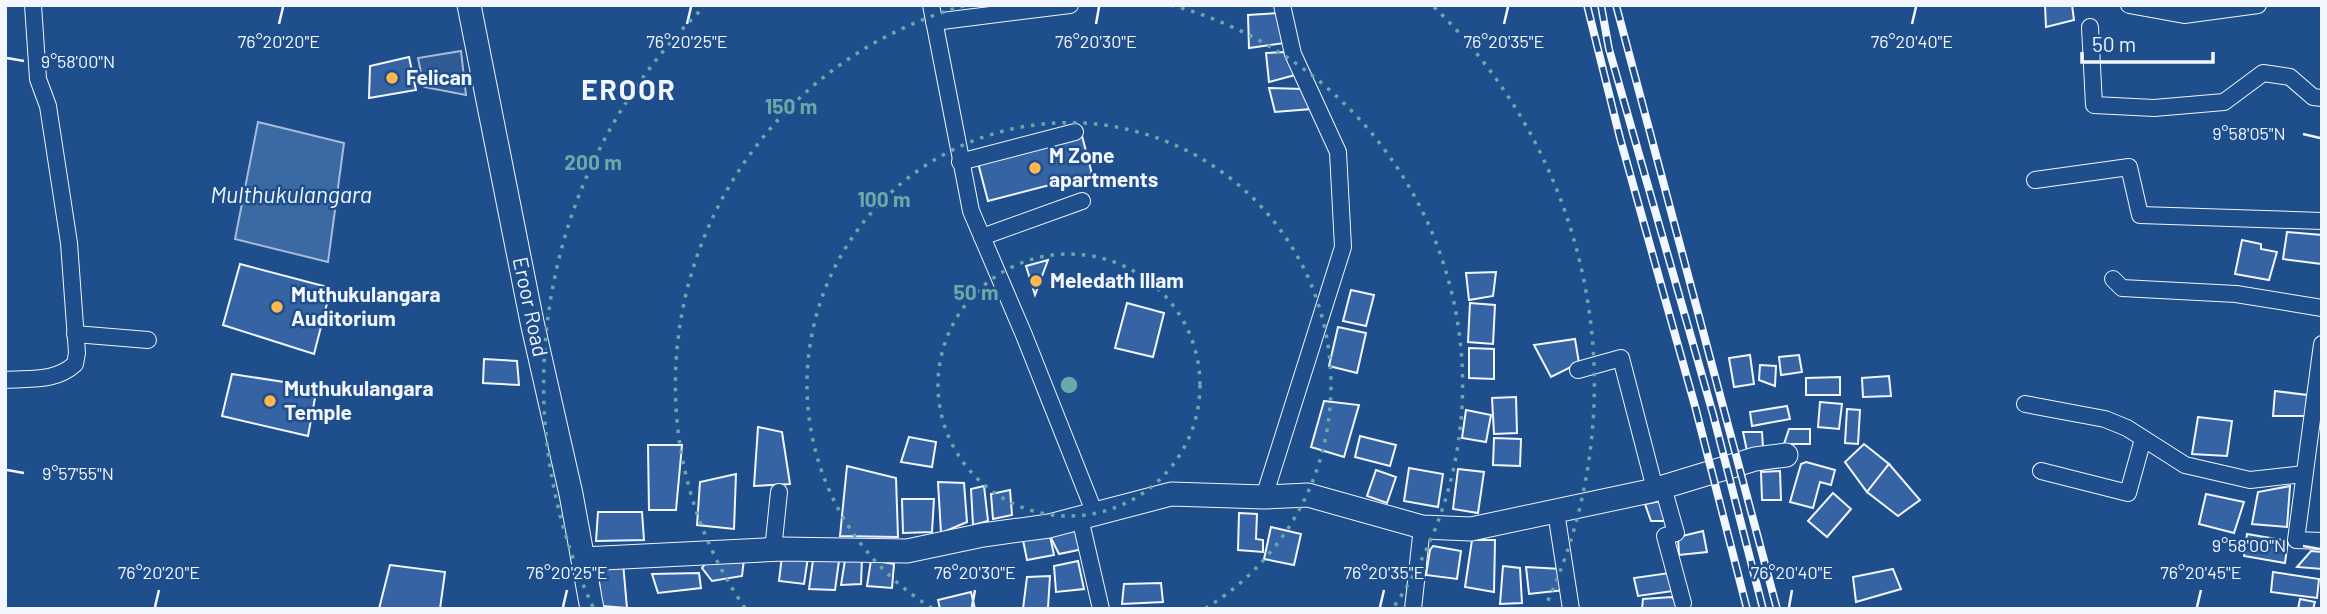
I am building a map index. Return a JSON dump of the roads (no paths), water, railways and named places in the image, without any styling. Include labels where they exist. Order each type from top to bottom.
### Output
[{"type":"main road","name":"Eroor Road","points":[[469,5],[532,322],[571,494],[592,609]]},
{"type":"main road","points":[[583,559],[773,550],[907,551],[983,535],[1049,526],[1171,494],[1264,497],[1308,495],[1422,527],[1471,529],[1659,488],[1755,459],[1786,455]]},
{"type":"street","points":[[5,380],[56,377],[75,364],[69,243],[48,107],[38,79],[33,5]]},
{"type":"street","points":[[1070,5],[932,13],[971,211],[1087,516],[1101,609]]},
{"type":"street","points":[[1264,497],[1343,247],[1338,152],[1293,54],[1282,5]]},
{"type":"street","points":[[2129,5],[2184,15],[2258,5]]},
{"type":"street","points":[[2090,27],[2094,105],[2154,108],[2224,102],[2263,73],[2290,77],[2313,97],[2322,98]]},
{"type":"street","points":[[960,162],[1076,132]]},
{"type":"street","points":[[2035,180],[2129,167],[2140,215],[2322,221]]},
{"type":"street","points":[[982,237],[1082,201]]},
{"type":"street","points":[[2113,279],[2122,288],[2236,294],[2322,308]]},
{"type":"street","points":[[75,334],[148,340]]},
{"type":"street","points":[[2322,344],[2296,540],[2322,541]]},
{"type":"street","points":[[1578,370],[1621,358],[1659,488],[1676,533],[1665,536],[1683,603]]},
{"type":"street","points":[[2025,404],[2105,419],[2127,428],[2185,465],[2250,480],[2304,474]]},
{"type":"street","points":[[2041,471],[2128,493],[2143,439]]},
{"type":"street","points":[[773,550],[779,492]]},
{"type":"street","points":[[1556,512],[1571,609]]},
{"type":"street","points":[[1413,609],[1422,527]]},
{"type":"water","name":"Multhukulangara","points":[[258,122],[344,143],[328,262],[235,239]]},
{"type":"railway","points":[[1587,5],[1620,138],[1695,406],[1747,609]]},
{"type":"railway","points":[[1601,5],[1609,49],[1713,414],[1763,609]]},
{"type":"railway","points":[[1616,5],[1777,609]]},
{"type":"place","name":"Felican","points":[[392,78]]},
{"type":"place","name":"M Zone apartments","points":[[1035,168]]},
{"type":"place","name":"Meledath Illam","points":[[1036,281]]},
{"type":"place","name":"Muthukulangara Auditorium","points":[[277,307]]},
{"type":"place","name":"Muthukulangara Temple","points":[[270,401]]},
{"type":"district","name":"EROOR","points":[[629,90]]}]
